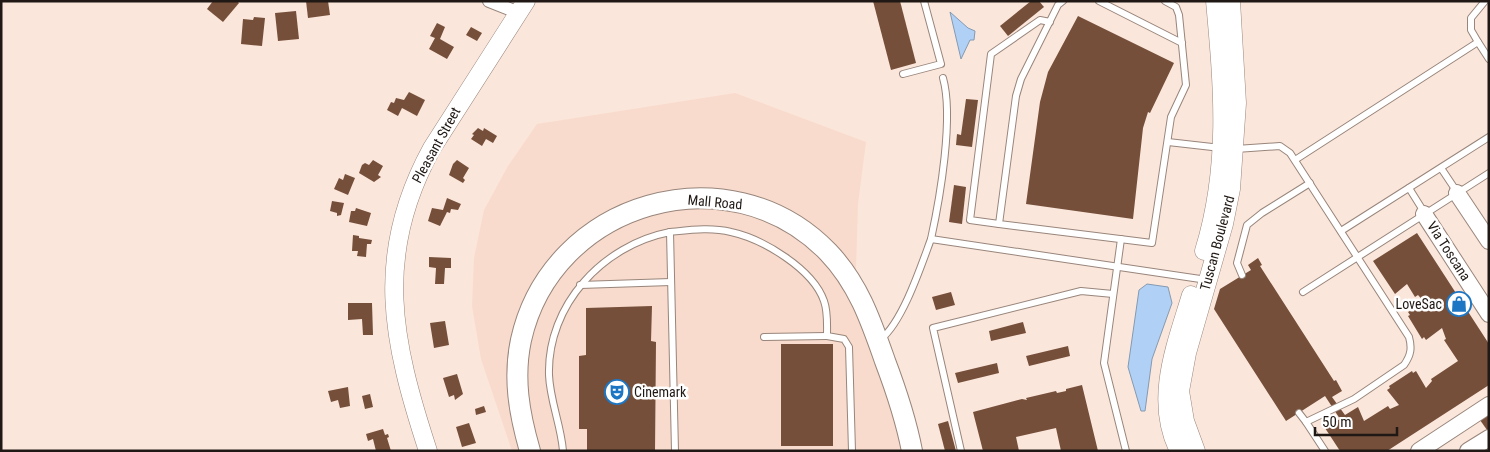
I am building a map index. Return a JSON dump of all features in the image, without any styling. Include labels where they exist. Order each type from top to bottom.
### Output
[{"type":"main road","name":"Tuscan Boulevard","points":[[1215,1],[1223,117],[1228,148]]},
{"type":"main road","name":"Tuscan Boulevard","points":[[1196,451],[1185,421],[1180,391],[1210,227],[1236,103],[1231,1]]},
{"type":"main road","name":"Pleasant Street","points":[[428,451],[404,372],[396,321],[395,270],[402,219],[419,171],[432,148],[522,7]]},
{"type":"main road","name":"Mall Road","points":[[530,451],[521,417],[517,384],[522,338],[532,308],[557,266],[580,242],[621,215],[651,204],[696,198],[732,201],[762,209],[792,224],[816,241],[844,270],[861,297],[878,342],[901,407],[912,451]]},
{"type":"main road","name":"Tuscan Boulevard","points":[[1179,451],[1170,428],[1167,388],[1173,356],[1202,278]]},
{"type":"street","points":[[489,1],[522,7]]},
{"type":"street","points":[[1457,193],[1489,240]]},
{"type":"street","name":"Via Toscana","points":[[1424,214],[1489,314]]},
{"type":"street","points":[[1419,451],[1489,405]]},
{"type":"street","points":[[1468,451],[1489,438]]},
{"type":"lane","points":[[903,74],[940,64],[924,1]]},
{"type":"lane","points":[[999,224],[1016,96],[1021,79],[1062,1]]},
{"type":"lane","points":[[1099,1],[1182,43]]},
{"type":"lane","points":[[1050,22],[1040,20],[991,54],[970,220],[1152,244],[1171,117],[1186,85],[1179,15],[1176,7],[1165,1]]},
{"type":"lane","points":[[1485,1],[1471,18],[1471,30],[1489,58]]},
{"type":"lane","points":[[1294,160],[1478,42]]},
{"type":"lane","points":[[878,342],[889,333],[897,319],[930,239],[939,197],[948,110],[943,78]]},
{"type":"lane","points":[[1341,231],[1489,137]]},
{"type":"lane","points":[[1168,142],[1228,148],[1280,146],[1294,160],[1310,183],[1409,337],[1411,346],[1410,357],[1404,365],[1354,399],[1306,422]]},
{"type":"lane","points":[[1440,168],[1457,193]]},
{"type":"lane","points":[[1303,292],[1489,173]]},
{"type":"lane","points":[[1242,275],[1236,263],[1247,225],[1262,212],[1310,183]]},
{"type":"lane","points":[[1409,188],[1424,214]]},
{"type":"lane","points":[[563,451],[560,428],[550,391],[551,356],[561,319],[580,285],[600,264],[618,251],[654,235],[700,229],[732,232],[779,253],[802,271],[821,293],[825,303],[827,336]]},
{"type":"lane","points":[[670,232],[675,451]]},
{"type":"lane","points":[[930,239],[1202,278]]},
{"type":"lane","points":[[1121,239],[1104,363],[1126,451]]},
{"type":"lane","points":[[580,285],[671,282]]},
{"type":"lane","points":[[961,451],[932,328],[1081,291],[1113,294]]},
{"type":"lane","points":[[764,337],[827,336],[844,339],[849,347],[852,451]]},
{"type":"lane","points":[[1299,413],[1325,451]]},
{"type":"shaded area","points":[[735,93],[866,142],[858,204],[855,300],[900,425],[901,451],[512,451],[481,359],[472,306],[474,258],[484,210],[508,166],[537,124]]},
{"type":"water","points":[[950,12],[968,28],[975,31],[974,40],[970,40],[961,59]]},
{"type":"water","points":[[1147,284],[1168,287],[1172,303],[1152,359],[1145,411],[1141,411],[1128,367],[1139,290]]},
{"type":"building","points":[[213,1],[237,1],[239,3],[223,22],[207,9]]},
{"type":"building","points":[[306,1],[328,1],[330,15],[308,18]]},
{"type":"building","points":[[873,1],[900,1],[916,63],[891,70]]},
{"type":"building","points":[[1031,1],[1039,1],[1044,7],[1008,36],[1000,26]]},
{"type":"building","points":[[296,11],[299,39],[278,41],[275,13]]},
{"type":"building","points":[[1078,16],[1174,63],[1150,113],[1148,112],[1143,128],[1133,219],[1026,204],[1040,102],[1048,72]]},
{"type":"building","points":[[254,17],[265,18],[262,46],[241,44],[243,19],[253,20]]},
{"type":"building","points":[[437,23],[445,27],[440,39],[454,47],[447,59],[429,49],[435,38],[430,36]]},
{"type":"building","points":[[471,27],[482,33],[477,41],[466,35]]},
{"type":"building","points":[[409,92],[425,100],[417,116],[402,108],[398,116],[387,110],[391,102],[394,103],[396,98],[404,100]]},
{"type":"building","points":[[966,99],[978,100],[972,147],[956,145],[957,134],[961,135]]},
{"type":"building","points":[[478,128],[483,131],[484,128],[497,136],[493,143],[486,139],[482,146],[471,139],[474,135],[472,134]]},
{"type":"building","points":[[373,160],[383,166],[378,175],[381,177],[374,182],[359,173],[362,165],[365,163],[369,165]]},
{"type":"building","points":[[457,160],[469,168],[463,178],[465,180],[463,183],[449,175],[453,164]]},
{"type":"building","points":[[345,174],[355,178],[348,195],[334,189],[339,178],[343,180]]},
{"type":"building","points":[[954,185],[966,187],[962,224],[949,222]]},
{"type":"building","points":[[447,198],[461,204],[458,210],[451,209],[450,213],[447,212],[440,226],[428,221],[432,208],[443,210]]},
{"type":"building","points":[[332,201],[344,203],[341,215],[337,216],[337,213],[330,211]]},
{"type":"building","points":[[356,208],[371,213],[367,226],[349,222],[351,211],[355,211]]},
{"type":"building","points":[[1417,233],[1489,344],[1489,385],[1387,451],[1340,451],[1325,428],[1340,419],[1325,396],[1286,421],[1214,309],[1220,289],[1251,270],[1248,265],[1258,258],[1262,265],[1260,266],[1342,391],[1332,397],[1345,415],[1358,407],[1364,421],[1388,406],[1390,409],[1399,405],[1387,390],[1390,388],[1389,386],[1412,371],[1413,373],[1416,371],[1426,388],[1432,381],[1431,379],[1458,361],[1444,340],[1446,339],[1442,328],[1426,340],[1424,337],[1422,339],[1408,316],[1410,315],[1408,312],[1425,303],[1418,295],[1415,297],[1407,284],[1395,294],[1373,261]]},
{"type":"building","points":[[353,235],[372,240],[371,244],[367,244],[366,257],[357,256],[358,251],[352,251]]},
{"type":"building","points":[[429,257],[451,258],[451,268],[445,268],[444,284],[435,284],[436,268],[429,267]]},
{"type":"building","points":[[951,292],[955,305],[936,310],[932,297]]},
{"type":"building","points":[[348,303],[372,303],[373,335],[363,335],[362,319],[348,320]]},
{"type":"building","name":"Cinemark","points":[[652,306],[651,341],[656,342],[655,451],[587,451],[587,429],[579,429],[579,356],[586,355],[586,308]]},
{"type":"building","points":[[445,321],[449,345],[434,348],[430,323]]},
{"type":"building","points":[[1023,322],[1026,333],[991,341],[989,331]]},
{"type":"building","points":[[781,344],[833,344],[833,446],[781,446]]},
{"type":"building","points":[[1068,346],[1070,356],[1029,366],[1026,356]]},
{"type":"building","points":[[997,363],[999,373],[958,383],[955,373]]},
{"type":"building","points":[[457,374],[463,394],[455,400],[454,395],[449,397],[443,378]]},
{"type":"building","points":[[1082,385],[1098,451],[1061,451],[1056,428],[1016,437],[1019,451],[983,451],[973,412],[1022,399],[1027,400],[1026,398],[1056,391],[1057,393],[1066,391],[1066,389]]},
{"type":"building","points":[[348,387],[350,406],[340,408],[338,400],[331,402],[328,391]]},
{"type":"building","points":[[370,394],[373,407],[365,409],[362,396]]},
{"type":"building","points":[[484,406],[486,412],[476,415],[475,409]]},
{"type":"building","points":[[1489,414],[1489,429],[1487,430],[1480,420]]},
{"type":"building","points":[[948,421],[956,451],[945,451],[938,424]]},
{"type":"building","points":[[469,423],[476,443],[462,447],[456,427]]},
{"type":"building","points":[[383,429],[385,435],[388,434],[389,437],[387,438],[391,451],[376,451],[373,439],[368,441],[366,434]]},
{"type":"place","name":"LoveSac","points":[[1459,304]]},
{"type":"place","name":"Cinemark","points":[[617,392]]}]
